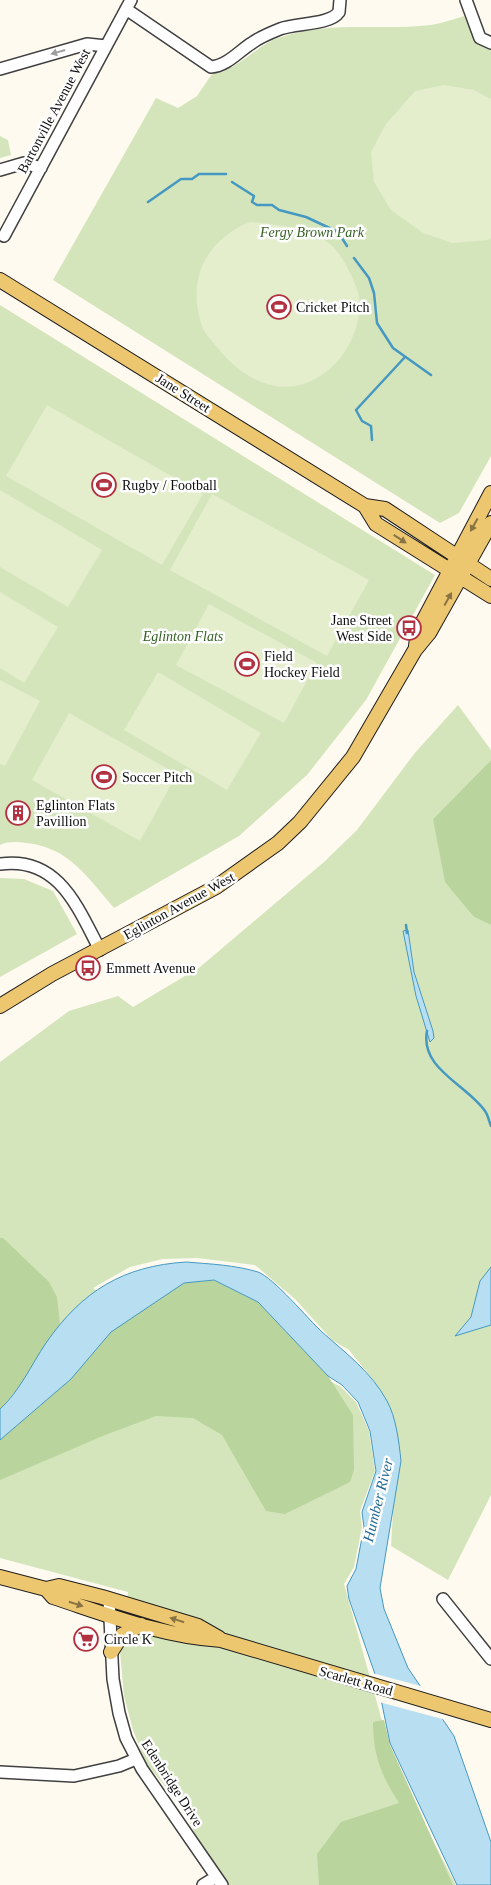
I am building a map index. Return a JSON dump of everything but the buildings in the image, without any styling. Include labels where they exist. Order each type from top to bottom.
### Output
[{"type":"main road","name":"Jane Street","points":[[0,280],[365,506],[385,509],[491,579]]},
{"type":"main road","name":"Eglinton Avenue West","points":[[0,1006],[52,974],[216,887],[270,849],[294,827],[323,796],[353,757],[415,650],[429,633],[463,560],[491,493]]},
{"type":"main road","name":"Jane Street","points":[[365,506],[376,524],[491,596]]},
{"type":"main road","name":"Eglinton Avenue West","points":[[463,560],[491,523]]},
{"type":"main road","name":"Scarlett Road","points":[[0,1577],[46,1589],[59,1586],[109,1599],[198,1626],[221,1640],[485,1718]]},
{"type":"main road","name":"Scarlett Road","points":[[46,1589],[53,1597],[110,1616],[194,1639],[221,1640]]},
{"type":"main road","points":[[111,1652],[122,1635],[141,1625]]},
{"type":"street","points":[[128,4],[206,65],[216,66],[274,31],[331,20],[339,12],[340,0]]},
{"type":"street","points":[[466,0],[480,38],[491,42]]},
{"type":"street","name":"Bartonville Avenue West","points":[[4,236],[128,4]]},
{"type":"street","points":[[0,68],[87,44],[106,46]]},
{"type":"street","points":[[0,170],[24,164],[41,168]]},
{"type":"street","points":[[0,864],[22,862],[45,870],[57,879],[72,899],[100,950]]},
{"type":"street","name":"Edenbridge Drive","points":[[109,1599],[111,1652],[119,1713],[136,1759],[219,1881]]},
{"type":"street","points":[[443,1600],[491,1659]]},
{"type":"street","points":[[0,1772],[74,1776],[119,1766],[136,1759]]},
{"type":"street","points":[[203,1885],[219,1881]]},
{"type":"green space","name":"Fergy Brown Park","points":[[464,16],[475,40],[491,47],[491,456],[459,513],[440,523],[53,280],[156,98],[178,108],[197,96],[212,74],[229,69],[278,38],[317,29],[431,25]]},
{"type":"green space","points":[[444,85],[474,90],[491,99],[491,238],[488,240],[452,243],[423,233],[391,210],[374,182],[371,152],[386,124],[415,91]]},
{"type":"green space","points":[[0,136],[8,140],[11,155],[0,158]]},
{"type":"green space","name":"Cricket Pitch","points":[[250,222],[303,231],[313,234],[330,244],[340,255],[350,272],[357,290],[360,304],[359,318],[349,345],[341,357],[326,372],[310,381],[294,386],[278,386],[261,382],[245,374],[208,337],[202,326],[197,292],[199,277],[204,263],[211,250],[222,239]]},
{"type":"green space","name":"Eglinton Flats","points":[[0,305],[435,575],[366,700],[307,775],[239,836],[114,908],[86,875],[66,857],[41,846],[10,842],[0,845]]},
{"type":"green space","name":"Rugby / Football","points":[[47,405],[203,494],[162,565],[6,476]]},
{"type":"green space","points":[[0,490],[102,550],[68,607],[0,567]]},
{"type":"green space","points":[[212,494],[369,580],[327,656],[170,570]]},
{"type":"green space","points":[[0,592],[58,627],[24,683],[0,668]]},
{"type":"green space","name":"Field Hockey Field","points":[[209,604],[317,663],[284,723],[176,665]]},
{"type":"green space","name":"Soccer Pitch","points":[[158,672],[261,733],[227,790],[124,730]]},
{"type":"green space","points":[[0,680],[40,701],[5,766],[0,764]]},
{"type":"green space","points":[[458,705],[491,750],[491,760],[433,819],[474,917],[491,925],[491,1495],[448,1580],[391,1546],[394,1494],[388,1418],[374,1381],[349,1350],[332,1340],[295,1299],[255,1265],[197,1258],[163,1259],[130,1267],[93,1288],[128,1313],[159,1292],[193,1279],[214,1282],[326,1379],[341,1387],[356,1402],[369,1431],[375,1471],[360,1511],[362,1527],[354,1567],[344,1584],[389,1746],[413,1803],[456,1885],[229,1885],[196,1837],[185,1811],[146,1763],[133,1730],[124,1696],[120,1651],[128,1592],[0,1558],[0,1062],[69,1011],[118,996],[133,1007],[200,967],[324,862],[357,830],[414,754]]},
{"type":"green space","name":"Soccer Pitch","points":[[69,713],[177,774],[140,841],[32,780]]},
{"type":"green space","points":[[491,760],[491,925],[474,917],[445,882],[433,819]]},
{"type":"green space","points":[[0,878],[24,879],[53,891],[77,934],[0,977]]},
{"type":"green space","points":[[0,1238],[3,1238],[49,1282],[57,1297],[60,1324],[19,1387],[0,1409]]},
{"type":"green space","points":[[214,1280],[258,1302],[328,1376],[353,1415],[354,1470],[350,1482],[285,1514],[266,1511],[222,1435],[193,1418],[156,1416],[105,1435],[0,1480],[0,1440],[71,1379],[111,1332],[184,1283]]},
{"type":"green space","points":[[384,1720],[390,1745],[453,1885],[319,1885],[317,1854],[341,1822],[399,1803],[387,1783],[376,1755],[373,1722]]},
{"type":"water","points":[[408,930],[414,972],[433,1031],[434,1038],[430,1042],[416,996],[403,931]]},
{"type":"water","name":"Humber River","points":[[186,1262],[240,1268],[258,1272],[265,1276],[282,1290],[322,1332],[358,1364],[374,1381],[390,1407],[395,1422],[401,1461],[380,1588],[384,1609],[408,1668],[454,1736],[491,1842],[491,1885],[457,1885],[390,1743],[377,1680],[349,1599],[347,1586],[356,1569],[364,1527],[362,1512],[376,1471],[370,1431],[358,1402],[342,1385],[328,1376],[258,1302],[214,1280],[184,1283],[111,1332],[71,1379],[0,1440],[0,1409],[19,1386],[46,1343],[74,1309],[106,1284],[124,1276],[163,1264]]},
{"type":"water","points":[[491,1267],[491,1325],[455,1336],[471,1317],[480,1281]]},
{"type":"pier","points":[[372,1673],[424,1687],[446,1720],[379,1702]]},
{"type":"waterway","points":[[148,202],[181,179],[192,179],[199,174],[226,174]]},
{"type":"waterway","points":[[232,182],[254,196],[252,202],[257,205],[272,205],[279,210],[306,217],[338,232],[347,246]]},
{"type":"waterway","points":[[354,258],[369,278],[374,293],[377,323],[393,348],[431,375]]},
{"type":"waterway","points":[[372,440],[371,426],[362,421],[356,410],[405,357]]},
{"type":"waterway","points":[[406,925],[407,933]]},
{"type":"waterway","points":[[427,1031],[427,1044],[430,1056],[446,1075],[477,1101],[486,1113],[491,1126]]},
{"type":"place","name":"Cricket Pitch","points":[[279,307]]},
{"type":"place","name":"Rugby / Football","points":[[104,485]]},
{"type":"place","name":"Jane Street West Side","points":[[409,628]]},
{"type":"place","name":"Field Hockey Field","points":[[247,664]]},
{"type":"place","name":"Soccer Pitch","points":[[104,777]]},
{"type":"place","name":"Eglinton Flats Pavillion","points":[[18,813]]},
{"type":"place","name":"Emmett Avenue","points":[[88,968]]},
{"type":"place","name":"Circle K","points":[[86,1639]]}]
